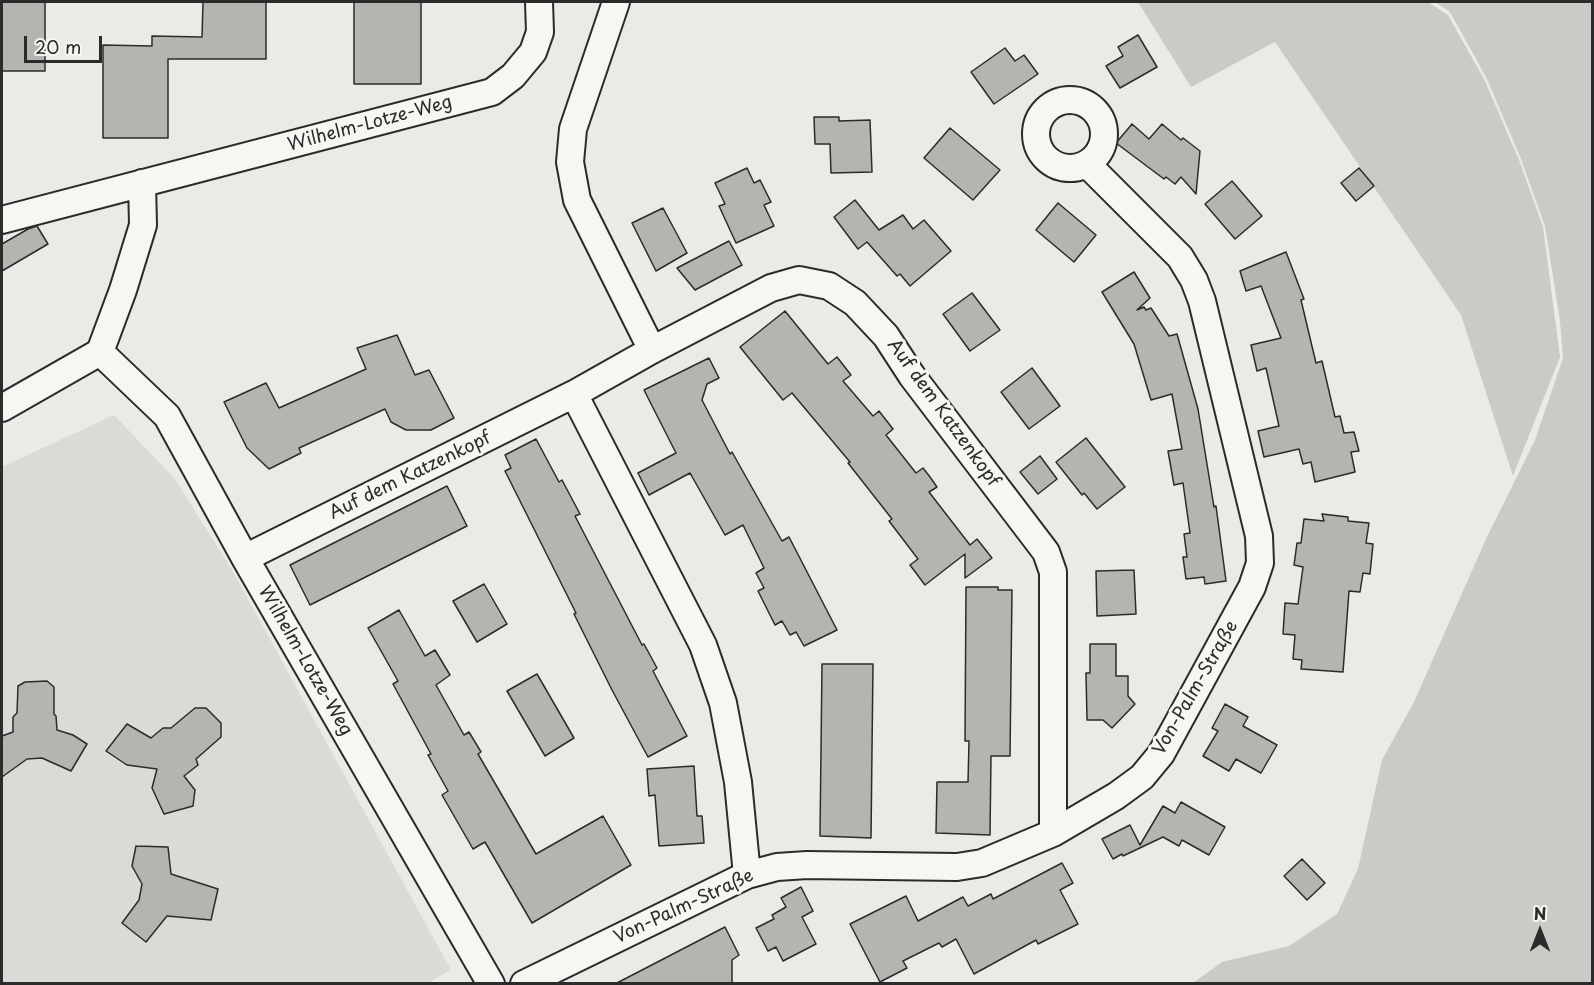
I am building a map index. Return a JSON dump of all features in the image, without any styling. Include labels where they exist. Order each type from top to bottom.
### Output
[{"type":"street","name":"Wilhelm-Lotze-Weg","points":[[2,219],[492,92],[513,76],[533,52],[540,32],[539,2]]},
{"type":"street","points":[[615,2],[573,129],[570,162],[578,200],[652,350]]},
{"type":"street","name":"Von-Palm-Straße","points":[[524,984],[747,875],[777,867],[807,865],[957,867],[982,863],[1008,854],[1053,833],[1125,790],[1142,777],[1161,754],[1252,587],[1260,564],[1259,536],[1203,301],[1194,280],[1180,256],[1087,164]]},
{"type":"street","points":[[2,408],[100,352],[123,290],[143,225],[142,183]]},
{"type":"street","name":"Auf dem Katzenkopf","points":[[245,558],[574,394],[771,288],[800,280],[829,286],[855,303],[886,336],[912,376],[1046,552],[1053,572],[1053,833]]},
{"type":"street","name":"Wilhelm-Lotze-Weg","points":[[100,352],[167,416],[245,558],[491,984]]},
{"type":"street","points":[[574,394],[703,645],[723,703],[736,770],[747,875]]},
{"type":"shaded area","points":[[1138,2],[1428,2],[1448,15],[1485,81],[1519,160],[1543,227],[1560,357],[1513,476],[1461,315],[1275,42],[1191,87]]},
{"type":"shaded area","points":[[1435,2],[1592,2],[1592,983],[1193,983],[1222,962],[1289,946],[1337,914],[1358,869],[1382,760],[1414,702],[1486,539],[1535,440],[1563,358],[1560,321],[1545,226],[1521,159],[1487,79],[1450,12]]},
{"type":"shaded area","points":[[114,415],[175,479],[232,570],[451,970],[426,984],[2,983],[2,467]]},
{"type":"building","points":[[2,2],[45,2],[45,71],[2,71]]},
{"type":"building","points":[[203,2],[266,2],[266,59],[168,59],[168,138],[103,138],[103,45],[152,46],[152,36],[202,37]]},
{"type":"building","points":[[354,2],[421,2],[421,84],[354,84]]},
{"type":"building","points":[[1138,35],[1157,67],[1120,88],[1106,66],[1123,56],[1118,47]]},
{"type":"building","points":[[1005,48],[1015,61],[1024,55],[1038,74],[994,104],[971,72]]},
{"type":"building","points":[[814,117],[839,117],[839,121],[870,120],[872,172],[831,173],[830,144],[815,144]]},
{"type":"building","points":[[1132,124],[1149,139],[1162,124],[1181,140],[1183,138],[1200,151],[1196,194],[1181,177],[1175,184],[1166,177],[1164,179],[1116,143]]},
{"type":"building","points":[[950,128],[1000,170],[973,200],[924,158]]},
{"type":"building","points":[[747,168],[754,183],[760,180],[771,202],[764,205],[774,226],[736,243],[719,206],[725,204],[715,183]]},
{"type":"building","points":[[1359,168],[1374,186],[1356,201],[1341,183]]},
{"type":"building","points":[[1232,181],[1262,216],[1235,239],[1205,204]]},
{"type":"building","points":[[855,200],[879,230],[903,215],[913,229],[924,220],[951,251],[910,286],[900,274],[897,276],[867,242],[858,249],[834,217]]},
{"type":"building","points":[[1058,203],[1096,235],[1074,262],[1036,230]]},
{"type":"building","points":[[663,208],[687,253],[656,271],[632,223]]},
{"type":"building","points":[[37,226],[48,244],[2,271],[2,244]]},
{"type":"building","points":[[729,241],[742,265],[695,290],[677,268]]},
{"type":"building","points":[[1286,252],[1304,299],[1301,300],[1316,363],[1322,361],[1335,417],[1340,416],[1344,433],[1354,432],[1359,451],[1351,452],[1355,472],[1315,482],[1311,462],[1303,464],[1299,449],[1264,457],[1258,431],[1279,426],[1266,368],[1257,371],[1251,345],[1281,338],[1261,286],[1246,291],[1240,271]]},
{"type":"building","points":[[1134,272],[1150,298],[1137,310],[1144,307],[1146,310],[1151,308],[1169,336],[1177,334],[1198,409],[1214,507],[1216,506],[1226,581],[1205,584],[1204,577],[1186,579],[1183,557],[1187,557],[1184,534],[1190,533],[1183,483],[1174,485],[1168,451],[1182,449],[1172,394],[1151,400],[1134,344],[1102,292]]},
{"type":"building","points":[[972,293],[1000,330],[970,351],[943,314]]},
{"type":"building","points":[[785,311],[828,364],[837,357],[851,375],[843,381],[873,416],[879,411],[893,429],[886,435],[916,473],[923,468],[930,477],[937,487],[929,492],[970,545],[977,539],[992,558],[965,578],[965,554],[925,585],[910,565],[918,559],[889,521],[892,519],[848,463],[850,462],[792,393],[783,400],[740,347]]},
{"type":"building","points":[[397,335],[415,375],[429,370],[454,418],[431,430],[406,430],[391,422],[385,409],[299,448],[301,453],[269,469],[247,448],[224,402],[266,383],[279,408],[366,369],[357,348]]},
{"type":"building","points":[[709,358],[719,378],[707,384],[702,400],[730,454],[732,452],[782,541],[789,537],[837,630],[804,646],[796,632],[790,635],[782,621],[775,625],[758,591],[764,588],[756,573],[764,568],[743,525],[725,535],[690,473],[649,495],[638,473],[676,453],[644,390]]},
{"type":"building","points":[[1032,368],[1060,406],[1029,429],[1001,392]]},
{"type":"building","points":[[1086,438],[1125,487],[1097,509],[1084,493],[1082,495],[1056,462]]},
{"type":"building","points":[[536,439],[559,482],[562,480],[580,514],[575,516],[642,645],[644,644],[657,668],[653,671],[687,736],[648,757],[574,614],[576,613],[505,471],[511,468],[505,455]]},
{"type":"building","points":[[1040,456],[1057,479],[1038,494],[1020,472]]},
{"type":"building","points":[[447,486],[467,526],[310,605],[290,565]]},
{"type":"building","points":[[1322,514],[1348,517],[1348,521],[1369,523],[1366,543],[1373,544],[1370,574],[1363,573],[1360,592],[1349,591],[1343,672],[1301,669],[1302,660],[1293,659],[1295,635],[1283,634],[1285,603],[1298,604],[1303,567],[1294,565],[1297,543],[1301,543],[1304,519],[1324,521]]},
{"type":"building","points":[[1134,570],[1136,614],[1097,616],[1096,571]]},
{"type":"building","points":[[484,584],[507,624],[477,642],[453,601]]},
{"type":"building","points":[[966,587],[998,587],[998,590],[1012,590],[1010,756],[991,756],[990,835],[936,833],[937,782],[968,782],[969,741],[965,741]]},
{"type":"building","points":[[399,610],[425,656],[435,650],[450,675],[436,685],[464,735],[469,732],[481,752],[478,754],[536,854],[603,816],[631,865],[532,923],[485,842],[473,849],[442,795],[448,791],[393,684],[398,681],[368,628]]},
{"type":"building","points":[[1090,644],[1116,644],[1116,676],[1128,676],[1128,696],[1135,704],[1112,728],[1103,720],[1087,720],[1086,673],[1090,673]]},
{"type":"building","points":[[822,664],[873,664],[871,838],[820,836]]},
{"type":"building","points":[[537,674],[574,738],[545,756],[507,691]]},
{"type":"building","points":[[47,681],[54,687],[54,714],[57,730],[73,735],[87,744],[71,771],[42,758],[27,759],[2,777],[2,736],[13,732],[13,717],[17,713],[18,686],[25,682]]},
{"type":"building","points":[[1225,704],[1248,717],[1243,726],[1277,745],[1261,773],[1236,759],[1229,771],[1203,756],[1218,731],[1212,728]]},
{"type":"building","points":[[195,708],[206,708],[221,723],[221,737],[196,759],[198,765],[184,776],[195,790],[193,806],[164,814],[152,788],[157,769],[127,765],[106,751],[127,724],[151,738],[163,728],[171,728]]},
{"type":"building","points":[[694,766],[697,816],[702,816],[704,843],[659,846],[655,795],[649,796],[647,769]]},
{"type":"building","points":[[1181,802],[1225,827],[1209,855],[1182,840],[1179,846],[1163,837],[1113,859],[1102,839],[1130,825],[1140,845],[1163,806],[1175,813]]},
{"type":"building","points":[[136,846],[168,847],[171,874],[218,889],[211,920],[167,916],[146,942],[122,923],[139,900],[142,884],[132,866]]},
{"type":"building","points":[[1302,859],[1325,883],[1307,900],[1284,876]]},
{"type":"building","points":[[1062,863],[1073,883],[1060,890],[1078,924],[1038,944],[1036,940],[974,974],[956,939],[942,947],[939,943],[903,961],[907,968],[880,982],[850,924],[906,896],[918,921],[963,897],[968,906],[991,894],[993,899]]},
{"type":"building","points":[[801,887],[813,911],[802,917],[816,944],[783,961],[776,947],[768,951],[756,928],[774,919],[772,915],[786,907],[781,898]]},
{"type":"building","points":[[725,927],[739,955],[732,960],[732,984],[615,984]]}]
